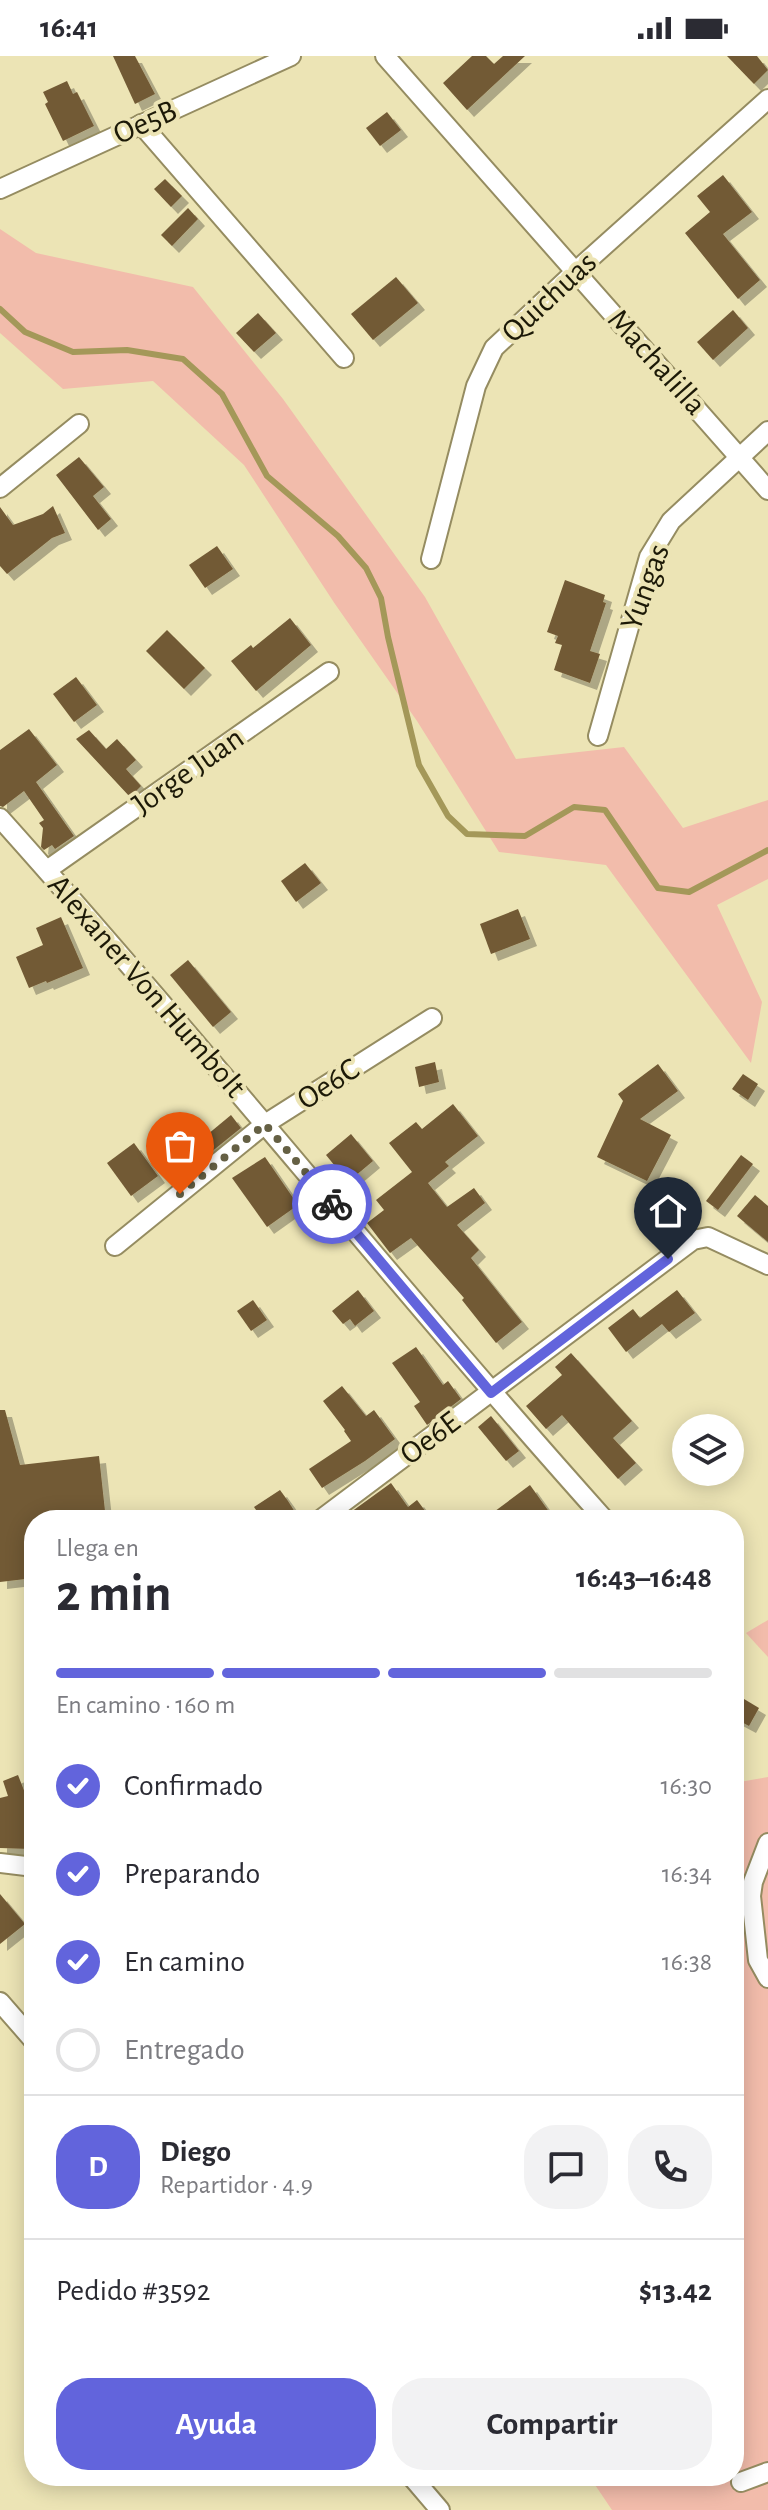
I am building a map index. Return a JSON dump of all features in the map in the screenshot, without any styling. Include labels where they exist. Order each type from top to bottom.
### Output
[{"type":"street","name":"Oe5B","points":[[0,189],[291,56]]},
{"type":"street","name":"Machalilla","points":[[385,56],[768,490]]},
{"type":"street","name":"Quichuas","points":[[431,559],[476,386],[494,348],[768,99]]},
{"type":"street","points":[[141,124],[344,358]]},
{"type":"street","points":[[0,488],[79,424]]},
{"type":"street","name":"Yungas","points":[[598,736],[649,557],[671,521],[768,431]]},
{"type":"street","name":"Jorge Juan","points":[[47,870],[329,672]]},
{"type":"street","name":"Alexaner Von Humbolt","points":[[0,818],[265,1124],[491,1393],[596,1510]]},
{"type":"street","name":"Oe6C","points":[[115,1246],[265,1124],[432,1018]]},
{"type":"street","name":"Oe6E","points":[[333,1510],[693,1240],[708,1237],[768,1265]]},
{"type":"street","points":[[768,1843],[753,1882],[759,1895],[758,1960],[768,1978]]},
{"type":"street","points":[[0,1863],[24,1866]]},
{"type":"street","points":[[0,2002],[24,2030]]},
{"type":"street","points":[[744,2481],[768,2472]]},
{"type":"street","points":[[420,2486],[440,2510]]},
{"type":"shaded area","points":[[0,229],[36,253],[193,287],[283,399],[425,597],[516,759],[624,747],[683,828],[768,800],[768,879],[717,905],[762,1002],[751,1063],[606,865],[499,852],[417,721],[335,604],[244,465],[153,381],[63,389],[0,333]]},
{"type":"shaded area","points":[[768,1620],[768,1657],[746,1633]]},
{"type":"shaded area","points":[[768,1777],[768,2510],[612,2510],[596,2486],[744,2486],[744,1781]]},
{"type":"building","points":[[113,56],[135,56],[155,94],[135,104]]},
{"type":"building","points":[[472,56],[486,56],[494,64],[503,56],[525,56],[467,110],[443,83]]},
{"type":"building","points":[[727,56],[757,56],[768,70],[754,84]]},
{"type":"building","points":[[67,81],[73,94],[77,92],[94,126],[63,141],[45,104],[48,102],[43,92]]},
{"type":"building","points":[[387,112],[401,130],[380,146],[366,128]]},
{"type":"building","points":[[723,175],[752,212],[723,234],[760,280],[738,299],[685,233],[710,212],[697,196]]},
{"type":"building","points":[[165,179],[182,196],[171,207],[154,189]]},
{"type":"building","points":[[188,208],[198,219],[172,246],[161,235]]},
{"type":"building","points":[[396,277],[418,303],[373,340],[351,314]]},
{"type":"building","points":[[733,310],[748,328],[713,360],[697,342]]},
{"type":"building","points":[[258,313],[276,333],[254,352],[236,333]]},
{"type":"building","points":[[79,457],[104,487],[93,496],[111,519],[98,530],[56,475]]},
{"type":"building","points":[[53,506],[65,533],[52,538],[7,574],[0,566],[0,507],[13,525],[43,514]]},
{"type":"building","points":[[217,546],[233,569],[205,588],[189,565]]},
{"type":"building","points":[[565,580],[605,595],[603,602],[606,603],[590,651],[600,654],[590,683],[554,670],[562,645],[555,643],[558,636],[547,632]]},
{"type":"building","points":[[290,618],[311,645],[256,691],[231,661],[251,645],[253,648]]},
{"type":"building","points":[[167,630],[205,668],[184,689],[146,651]]},
{"type":"building","points":[[76,677],[97,705],[74,722],[53,694]]},
{"type":"building","points":[[29,729],[57,765],[36,782],[74,836],[55,849],[52,845],[44,850],[41,847],[43,828],[39,823],[44,820],[24,791],[3,807],[0,806],[0,750]]},
{"type":"building","points":[[89,730],[106,749],[117,739],[136,760],[126,769],[141,786],[130,797],[76,739]]},
{"type":"building","points":[[305,863],[321,883],[296,902],[281,881]]},
{"type":"building","points":[[518,909],[530,939],[491,954],[480,924]]},
{"type":"building","points":[[61,917],[83,968],[29,988],[16,957],[43,945],[36,928]]},
{"type":"building","points":[[188,960],[231,1012],[213,1027],[170,975]]},
{"type":"building","points":[[435,1062],[439,1082],[419,1087],[415,1067]]},
{"type":"building","points":[[658,1064],[678,1091],[640,1119],[671,1135],[647,1181],[597,1157],[623,1101],[618,1094]]},
{"type":"building","points":[[743,1074],[758,1084],[748,1100],[732,1089]]},
{"type":"building","points":[[453,1104],[478,1136],[445,1162],[449,1166],[428,1183],[447,1207],[474,1188],[485,1203],[457,1225],[479,1250],[471,1258],[522,1322],[496,1343],[462,1300],[464,1298],[411,1238],[390,1253],[367,1223],[384,1210],[376,1200],[412,1172],[389,1143],[416,1122],[422,1129]]},
{"type":"building","points":[[231,1115],[241,1128],[200,1161],[190,1149]]},
{"type":"building","points":[[351,1134],[373,1161],[348,1182],[326,1155]]},
{"type":"building","points":[[134,1143],[158,1176],[131,1196],[107,1163]]},
{"type":"building","points":[[741,1155],[753,1164],[718,1210],[706,1201]]},
{"type":"building","points":[[265,1157],[298,1205],[267,1227],[232,1178]]},
{"type":"building","points":[[755,1195],[768,1206],[768,1242],[737,1216]]},
{"type":"building","points":[[358,1290],[374,1311],[355,1326],[350,1319],[343,1324],[332,1311]]},
{"type":"building","points":[[677,1290],[695,1313],[669,1332],[662,1324],[626,1352],[608,1328],[633,1309],[640,1318]]},
{"type":"building","points":[[253,1300],[267,1320],[251,1331],[237,1311]]},
{"type":"building","points":[[416,1347],[443,1385],[448,1381],[461,1399],[427,1425],[414,1406],[420,1402],[392,1363]]},
{"type":"building","points":[[571,1353],[632,1421],[613,1438],[636,1463],[618,1479],[562,1415],[546,1429],[526,1406],[562,1375],[555,1367]]},
{"type":"building","points":[[342,1386],[366,1416],[374,1410],[395,1439],[322,1488],[309,1469],[351,1441],[323,1401]]},
{"type":"building","points":[[0,1410],[5,1410],[20,1465],[99,1456],[105,1510],[24,1510],[24,1579],[0,1582]]},
{"type":"building","points":[[491,1416],[519,1451],[506,1461],[478,1427]]},
{"type":"building","points":[[391,1483],[408,1507],[417,1500],[424,1510],[354,1510]]},
{"type":"building","points":[[530,1485],[548,1510],[496,1510]]},
{"type":"building","points":[[280,1490],[293,1510],[256,1510],[254,1507]]},
{"type":"building","points":[[744,1699],[759,1708],[749,1726],[744,1723]]},
{"type":"building","points":[[18,1775],[24,1790],[24,1849],[0,1848],[0,1798],[8,1796],[3,1781]]},
{"type":"building","points":[[0,1894],[24,1925],[0,1944]]},
{"type":"waterway","points":[[0,309],[25,332],[73,352],[127,350],[183,359],[222,394],[267,476],[338,536],[366,568],[381,598],[419,765],[448,816],[467,834],[525,836],[574,807],[605,810],[658,888],[689,892],[768,850]]},
{"type":"way so far","points":[[180,1194],[265,1124],[332,1204]]},
{"type":"route","points":[[332,1204],[491,1393],[668,1259]]}]
